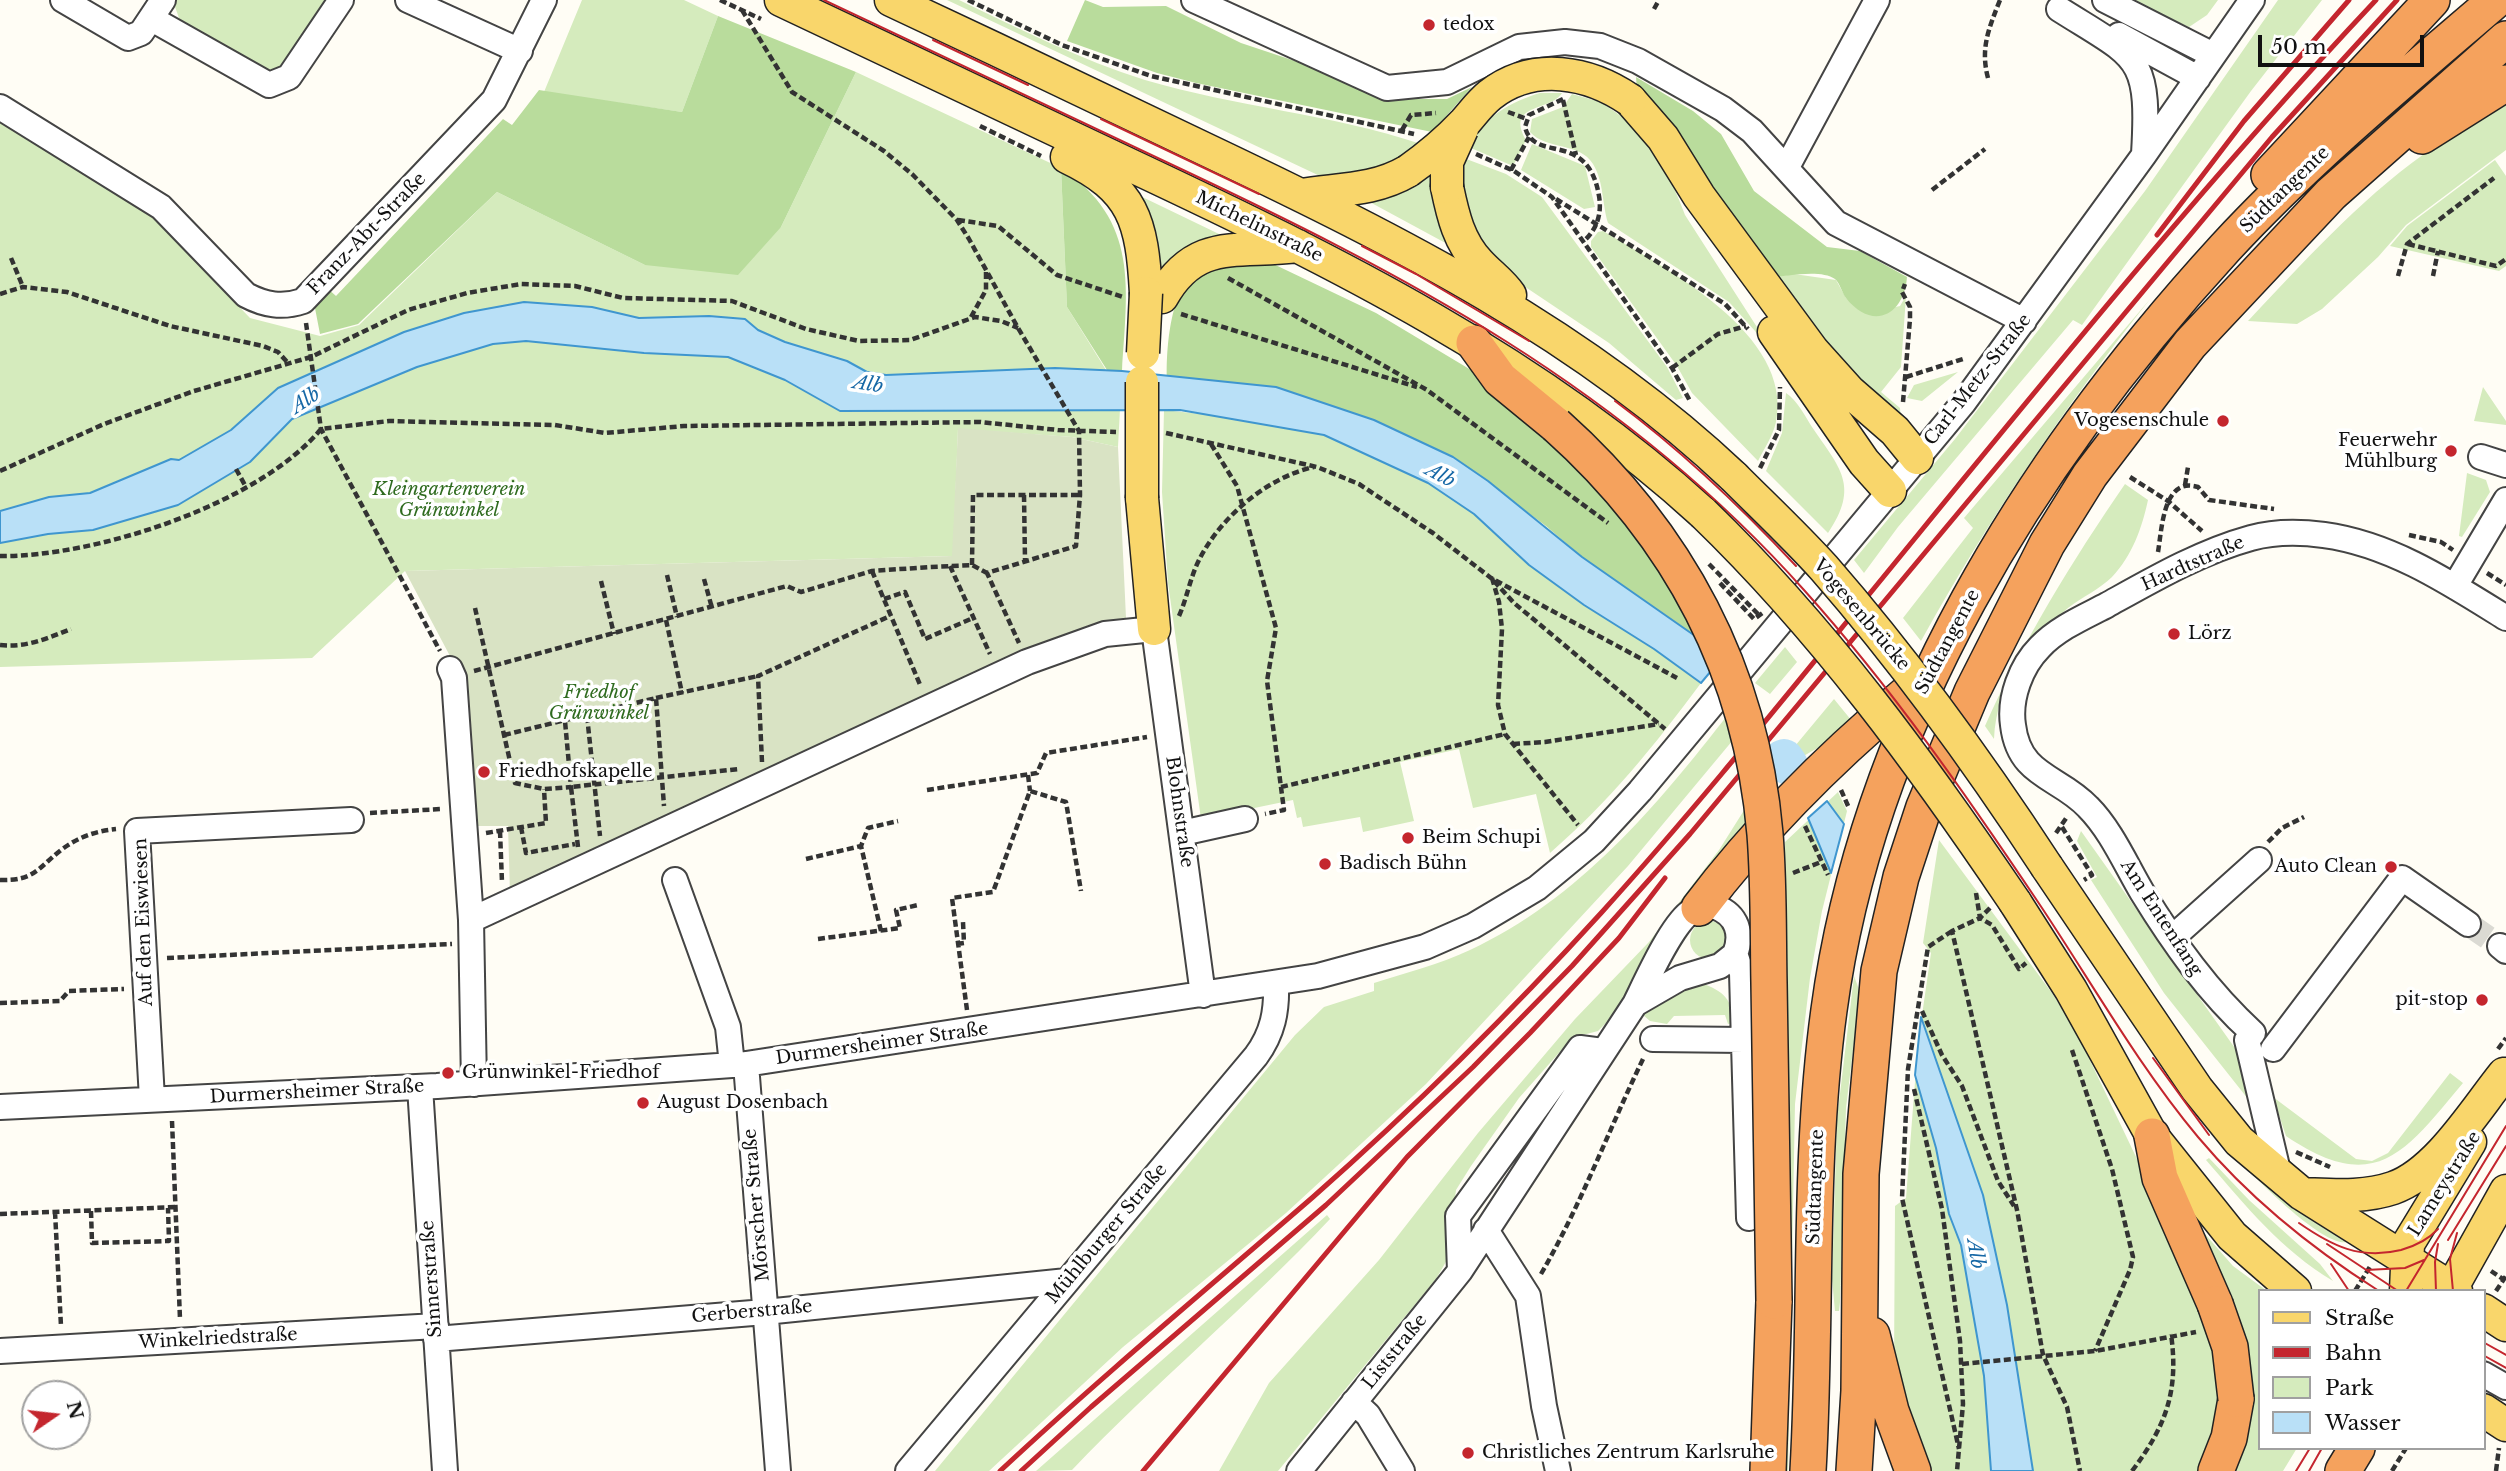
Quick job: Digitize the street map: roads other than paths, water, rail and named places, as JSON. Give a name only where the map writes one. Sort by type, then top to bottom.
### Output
[{"type":"highway","points":[[2226,247],[2252,193],[2432,0]]},
{"type":"highway","name":"Südtangente","points":[[1808,1471],[1813,1389],[1820,1092],[1829,1007],[1844,925],[1864,847],[1888,774],[1934,662],[1986,570],[2063,450],[2138,349],[2226,247],[2388,93],[2497,0]]},
{"type":"highway","name":"Südtangente","points":[[1854,1471],[1859,1391],[1859,1284],[1867,1082],[1879,971],[1901,877],[1924,807],[1972,692],[2047,544],[2090,475],[2129,421],[2199,334],[2331,194],[2506,39]]},
{"type":"highway","points":[[2358,172],[2427,133],[2506,83]]},
{"type":"highway","points":[[1474,343],[1500,379],[1556,425],[1617,483],[1654,529],[1684,576],[1718,645],[1748,731],[1765,835],[1774,1301],[1768,1471]]},
{"type":"highway","points":[[1688,918],[1741,855],[1823,771],[1913,688],[1934,662]]},
{"type":"highway","points":[[2152,1136],[2160,1178],[2215,1304],[2230,1347],[2236,1399],[2229,1438],[2216,1471]]},
{"type":"highway","points":[[1859,1284],[1891,1411],[1913,1471]]},
{"type":"highway","points":[[2343,1471],[2356,1450]]},
{"type":"main road","points":[[891,0],[1376,232],[1525,316]]},
{"type":"main road","name":"Michelinstraße","points":[[774,11],[1014,110],[1299,246],[1474,343],[1560,397],[1636,454],[1703,513],[1773,583],[1892,725],[2015,902],[2071,990],[2152,1136]]},
{"type":"main road","points":[[1300,195],[1384,184],[1408,171],[1464,123],[1493,93],[1538,75],[1581,75],[1606,83],[1630,100],[1663,138],[1699,196],[1813,351],[1849,391],[1895,431],[1917,458]]},
{"type":"main road","points":[[1014,110],[1033,134],[1055,151],[1098,172],[1119,190],[1140,236],[1154,295],[1143,353],[1142,498],[1154,629]]},
{"type":"main road","points":[[1464,123],[1447,162],[1447,187],[1453,218],[1465,246],[1481,265],[1499,279],[1525,316]]},
{"type":"main road","points":[[1699,196],[1729,262],[1773,332],[1864,462],[1890,491]]},
{"type":"main road","points":[[1154,295],[1208,254],[1229,248],[1267,250],[1299,246]]},
{"type":"main road","name":"Vogesenbrücke","points":[[1525,316],[1640,396],[1687,433],[1822,566],[1871,623],[1995,787],[2197,1089],[2239,1141],[2290,1172]]},
{"type":"main road","points":[[2290,1172],[2363,1194],[2406,1182],[2432,1163],[2501,1067]]},
{"type":"main road","name":"Lameystraße","points":[[2406,1275],[2408,1244],[2418,1223],[2492,1108],[2501,1067]]},
{"type":"main road","points":[[2152,1136],[2232,1236],[2293,1289]]},
{"type":"main road","points":[[2290,1172],[2406,1275],[2450,1289]]},
{"type":"main road","points":[[2454,1289],[2506,1191]]},
{"type":"main road","points":[[2485,1312],[2506,1325]]},
{"type":"main road","points":[[2485,1413],[2503,1436]]},
{"type":"street","points":[[63,0],[128,38],[141,33],[158,9],[264,85],[289,77],[341,0]]},
{"type":"street","points":[[408,0],[520,51]]},
{"type":"street","name":"Franz-Abt-Straße","points":[[0,107],[161,207],[246,295],[261,303],[280,306],[303,301],[494,100],[544,0]]},
{"type":"street","points":[[1194,0],[1387,88],[1447,82],[1518,47],[1565,42],[1600,46],[1638,61],[1723,109],[1752,131],[1836,223],[2024,321]]},
{"type":"street","points":[[1787,167],[1877,0]]},
{"type":"street","points":[[2105,0],[2213,55]]},
{"type":"street","name":"Carl-Metz-Straße","points":[[1681,742],[1917,458],[2024,321],[2252,0]]},
{"type":"street","points":[[2049,4],[2125,38],[2198,78]]},
{"type":"street","points":[[2049,4],[2125,51],[2135,63],[2146,93],[2144,155]]},
{"type":"street","points":[[2481,457],[2506,465]]},
{"type":"street","points":[[2455,586],[2506,500]]},
{"type":"street","name":"Hardtstraße","points":[[2020,679],[2040,646],[2057,633],[2152,580],[2220,548],[2253,537],[2289,533],[2324,535],[2358,542],[2390,553],[2455,586],[2506,618]]},
{"type":"street","points":[[471,920],[1027,662],[1105,634],[1154,629]]},
{"type":"street","name":"Blohnstraße","points":[[1154,629],[1203,995]]},
{"type":"street","points":[[452,673],[471,920],[474,1084]]},
{"type":"street","name":"Am Entenfang","points":[[2020,679],[2012,724],[2021,752],[2039,774],[2088,807],[2203,982],[2253,1033],[2248,1041],[2290,1172]]},
{"type":"street","name":"Durmersheimer Straße","points":[[0,1107],[474,1084],[739,1065],[1203,995],[1371,964],[1425,947],[1473,926],[1537,888],[1594,841],[1681,742]]},
{"type":"street","points":[[1182,833],[1245,819]]},
{"type":"street","name":"Auf den Eiswiesen","points":[[161,1099],[146,988],[137,831],[351,820]]},
{"type":"street","points":[[2172,938],[2265,850]]},
{"type":"street","points":[[2273,1049],[2402,878],[2468,924]]},
{"type":"street","name":"Mörscher Straße","points":[[675,880],[739,1065],[765,1311],[778,1471]]},
{"type":"street","points":[[1712,968],[1696,966],[1682,953],[1688,918],[1720,908],[1735,921],[1739,939],[1735,954],[1742,973],[1749,1218]]},
{"type":"street","name":"Liststraße","points":[[1299,1471],[1460,1271],[1635,1004],[1688,918]]},
{"type":"street","name":"Liststraße","points":[[1635,1004],[1680,978],[1712,968],[1728,961],[1735,954]]},
{"type":"street","name":"Mühlburger Straße","points":[[908,1471],[1267,1041],[1277,1006],[1276,983]]},
{"type":"street","points":[[1653,1039],[1744,1040]]},
{"type":"street","points":[[1460,1271],[1458,1216],[1580,1048],[1603,1051]]},
{"type":"street","name":"Sinnerstraße","points":[[420,1087],[445,1471]]},
{"type":"street","points":[[1486,1230],[1528,1296],[1544,1406],[1558,1471]]},
{"type":"street","name":"Gerberstraße","points":[[436,1333],[765,1311],[1067,1281]]},
{"type":"street","name":"Winkelriedstraße","points":[[0,1351],[181,1341],[436,1333]]},
{"type":"street","points":[[2485,1375],[2506,1387]]},
{"type":"street","points":[[1354,1402],[1368,1415],[1402,1471]]},
{"type":"water","points":[[524,302],[592,307],[639,318],[709,316],[745,319],[758,330],[785,342],[847,361],[867,372],[886,375],[1055,368],[1122,371],[1276,387],[1374,420],[1453,457],[1488,481],[1582,557],[1698,638],[1711,671],[1701,683],[1529,565],[1474,514],[1428,483],[1324,435],[1180,410],[840,411],[785,380],[728,357],[644,353],[526,341],[493,344],[417,367],[292,419],[250,462],[178,505],[93,530],[48,534],[0,543],[0,511],[49,497],[90,493],[171,459],[179,460],[231,430],[278,388],[404,332],[464,313]]},
{"type":"water","points":[[1827,801],[1844,824],[1831,873],[1808,818]]},
{"type":"water","points":[[1921,1017],[1983,1195],[2007,1305],[2033,1471],[1991,1471],[1984,1376],[1961,1245],[1949,1214],[1936,1148],[1915,1075]]},
{"type":"waterway","name":"Alb","points":[[1784,759],[1788,765]]},
{"type":"tunnel","points":[[2468,924],[2500,946]]},
{"type":"tram line","points":[[824,0],[1252,203],[1424,292],[1506,341],[1585,394],[1661,453],[1734,518],[1804,590],[1868,665],[1985,824],[2135,1053],[2198,1137],[2218,1160],[2282,1221],[2329,1258],[2376,1289]]},
{"type":"tram line","points":[[933,40],[1028,85]]},
{"type":"tram line","points":[[1101,119],[1259,194]]},
{"type":"tram line","points":[[1362,246],[1416,274],[1529,341]]},
{"type":"tram line","points":[[1615,401],[1709,479],[1796,566]]},
{"type":"tram line","points":[[2153,1058],[2209,1135]]},
{"type":"tram line","points":[[2407,1289],[2506,1126]]},
{"type":"tram line","points":[[2448,1240],[2506,1146]]},
{"type":"tram line","points":[[2299,1223],[2347,1249],[2372,1253],[2386,1253],[2411,1247],[2438,1229]]},
{"type":"tram line","points":[[2453,1289],[2450,1259],[2457,1233]]},
{"type":"tram line","points":[[2327,1244],[2395,1289]]},
{"type":"tram line","points":[[2436,1289],[2435,1262],[2438,1244]]},
{"type":"tram line","points":[[2366,1270],[2405,1268],[2424,1260]]},
{"type":"tram line","points":[[2331,1264],[2348,1289]]},
{"type":"tram line","points":[[2485,1343],[2506,1355]]},
{"type":"tram line","points":[[2485,1356],[2506,1368]]},
{"type":"tram line","points":[[2296,1471],[2309,1450]]},
{"type":"tram line","points":[[2309,1471],[2321,1450]]},
{"type":"railway","points":[[2157,235],[2244,121],[2349,0]]},
{"type":"railway","points":[[1000,1471],[1388,1129],[1461,1059],[1568,949],[1707,792],[2183,215],[2376,0]]},
{"type":"railway","points":[[1021,1471],[1091,1407],[1326,1205],[1473,1067],[1572,966],[1690,834],[2272,137],[2397,0]]},
{"type":"railway","points":[[1143,1471],[1407,1157],[1530,1033],[1619,938],[1665,878]]},
{"type":"place","name":"tedox","points":[[1429,25]]},
{"type":"place","name":"Vogesenschule","points":[[2223,421]]},
{"type":"place","name":"Feuerwehr Mühlburg","points":[[2451,451]]},
{"type":"place","name":"Lörz","points":[[2174,634]]},
{"type":"place","name":"Friedhofskapelle","points":[[484,772]]},
{"type":"place","name":"Beim Schupi","points":[[1408,838]]},
{"type":"place","name":"Badisch Bühn","points":[[1325,864]]},
{"type":"place","name":"Auto Clean","points":[[2391,867]]},
{"type":"place","name":"pit-stop","points":[[2482,1000]]},
{"type":"place","name":"Grünwinkel-Friedhof","points":[[448,1073]]},
{"type":"place","name":"August Dosenbach","points":[[643,1103]]},
{"type":"place","name":"Christliches Zentrum Karlsruhe","points":[[1468,1453]]},
{"type":"park label","name":"Kleingartenverein Grünwinkel","points":[[449,500]]},
{"type":"park label","name":"Friedhof Grünwinkel","points":[[599,703]]}]
